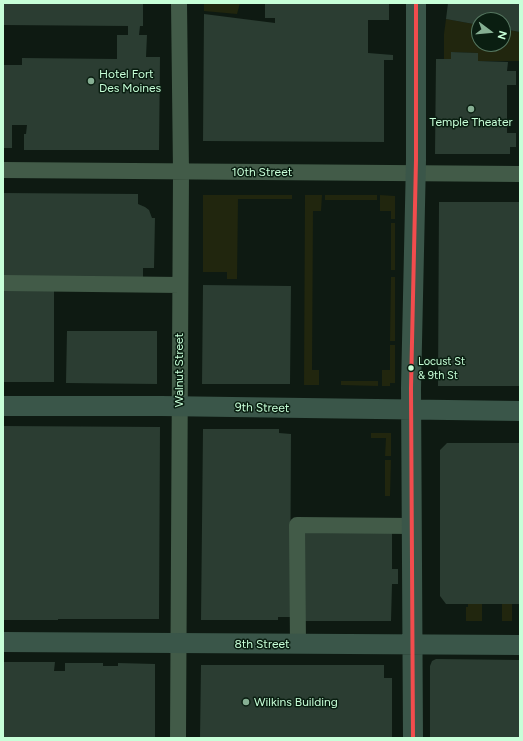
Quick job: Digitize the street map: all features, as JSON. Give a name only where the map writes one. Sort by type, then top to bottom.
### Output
[{"type":"main road","points":[[413,738],[412,410],[416,174],[416,3]]},
{"type":"main road","name":"9th Street","points":[[3,406],[520,410]]},
{"type":"main road","name":"8th Street","points":[[3,642],[520,645]]},
{"type":"street","name":"Walnut Street","points":[[178,738],[180,284],[179,3]]},
{"type":"street","name":"10th Street","points":[[3,170],[520,174]]},
{"type":"street","points":[[3,283],[180,284]]},
{"type":"street","points":[[298,644],[297,525],[412,526]]},
{"type":"green space","points":[[204,3],[240,3],[237,14],[204,11]]},
{"type":"green space","points":[[446,19],[471,24],[471,52],[511,52],[511,30],[520,32],[520,61],[478,61],[478,53],[452,52],[451,59],[444,59],[444,34]]},
{"type":"green space","points":[[203,195],[292,195],[292,199],[238,199],[237,279],[227,279],[227,272],[203,272]]},
{"type":"green space","points":[[305,195],[322,195],[321,211],[313,211],[312,370],[319,370],[319,385],[304,385]]},
{"type":"green space","points":[[325,195],[377,195],[377,200],[325,200]]},
{"type":"green space","points":[[380,195],[395,196],[395,219],[391,219],[391,211],[380,211]]},
{"type":"green space","points":[[391,223],[395,223],[395,270],[391,270]]},
{"type":"green space","points":[[391,277],[395,277],[395,341],[390,341]]},
{"type":"green space","points":[[390,345],[395,345],[395,383],[390,383],[390,386],[382,386],[382,370],[390,370]]},
{"type":"green space","points":[[341,381],[378,381],[378,386],[341,385]]},
{"type":"green space","points":[[371,433],[391,433],[391,456],[385,456],[386,438],[371,438]]},
{"type":"green space","points":[[385,460],[391,460],[390,496],[385,496]]},
{"type":"green space","points":[[468,604],[482,604],[482,621],[466,621],[466,607],[468,607]]},
{"type":"green space","points":[[502,604],[512,604],[512,621],[502,621]]},
{"type":"building","name":"Hotel Fort Des Moines","points":[[3,3],[143,3],[143,26],[140,26],[139,35],[147,35],[146,57],[160,57],[159,150],[24,150],[24,134],[26,134],[27,125],[12,125],[12,148],[3,148],[3,65],[22,65],[22,58],[117,59],[117,35],[128,35],[128,26],[3,25]]},
{"type":"building","points":[[265,3],[389,3],[389,20],[368,20],[368,53],[393,55],[393,60],[384,60],[384,142],[203,141],[204,14],[275,23],[275,18],[265,18]]},
{"type":"building","points":[[448,3],[520,3],[520,32],[511,30],[511,12],[471,12],[471,24],[446,19]]},
{"type":"building","name":"Temple Theater","points":[[451,52],[478,53],[478,61],[508,62],[507,71],[516,71],[516,85],[507,85],[507,133],[516,133],[516,147],[510,147],[510,154],[435,154],[436,59],[451,59]]},
{"type":"building","points":[[3,193],[138,194],[138,204],[149,210],[152,218],[155,218],[154,268],[143,268],[143,278],[3,276]]},
{"type":"building","points":[[439,202],[520,202],[520,386],[438,386]]},
{"type":"building","points":[[203,285],[291,286],[290,384],[202,384]]},
{"type":"building","points":[[3,288],[54,288],[54,382],[3,382]]},
{"type":"building","points":[[67,331],[157,331],[157,384],[66,383]]},
{"type":"building","points":[[3,426],[160,427],[159,619],[3,620]]},
{"type":"building","points":[[203,429],[279,429],[279,433],[291,434],[290,617],[278,617],[278,620],[201,620]]},
{"type":"building","points":[[447,443],[520,443],[520,604],[446,604],[440,596],[440,450]]},
{"type":"building","points":[[303,531],[392,531],[392,569],[398,569],[398,584],[392,584],[391,621],[302,621]]},
{"type":"building","points":[[436,659],[520,660],[520,738],[430,738],[430,666],[432,661]]},
{"type":"building","points":[[3,662],[55,662],[54,671],[65,671],[65,663],[103,663],[103,666],[118,666],[118,663],[155,664],[155,738],[3,738]]},
{"type":"building","points":[[201,665],[384,665],[384,678],[392,678],[392,738],[200,738]]},
{"type":"transit line","points":[[413,738],[411,388],[416,160],[416,3]]},
{"type":"place","name":"Hotel Fort Des Moines","points":[[91,81]]},
{"type":"place","name":"Temple Theater","points":[[471,109]]},
{"type":"place","name":"Locust St & 9th St","points":[[411,368]]},
{"type":"place","name":"Wilkins Building","points":[[246,702]]}]
